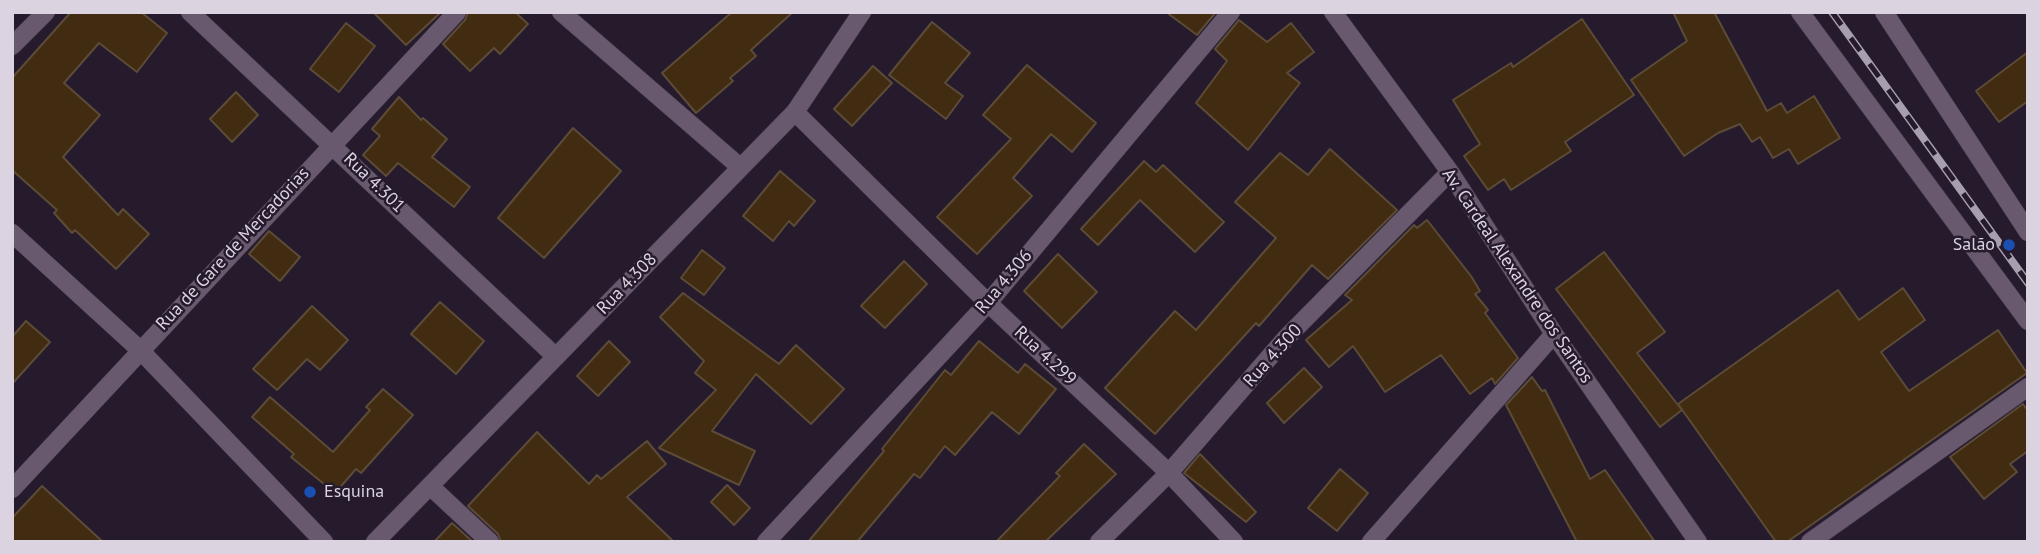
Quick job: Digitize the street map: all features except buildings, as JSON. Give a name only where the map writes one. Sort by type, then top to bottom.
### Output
[{"type":"street","points":[[12,46],[46,12]]},
{"type":"street","name":"Rua 4.301","points":[[190,12],[556,357]]},
{"type":"street","name":"Rua de Gare de Mercadorias","points":[[12,489],[139,349],[457,12]]},
{"type":"street","points":[[561,12],[740,167]]},
{"type":"street","name":"Rua 4.308","points":[[375,542],[795,112],[862,12]]},
{"type":"street","name":"Rua 4.306","points":[[766,542],[988,303],[1231,12]]},
{"type":"street","name":"Av. Cardeal Alexandre dos Santos","points":[[1333,12],[1450,172],[1554,334],[1698,542]]},
{"type":"street","points":[[1800,12],[2028,321]]},
{"type":"street","points":[[1884,12],[2025,221]]},
{"type":"street","name":"Rua 4.299","points":[[795,112],[988,303],[1170,473],[1234,542]]},
{"type":"street","name":"Rua 4.300","points":[[1099,542],[1170,473],[1286,338],[1450,172]]},
{"type":"street","points":[[12,233],[139,349],[324,542]]},
{"type":"street","points":[[1371,542],[1554,334]]},
{"type":"street","points":[[1810,542],[2028,387]]},
{"type":"street","points":[[430,486],[490,542]]},
{"type":"railway","points":[[1832,12],[2028,283]]},
{"type":"place","name":"Salão","points":[[2009,245]]},
{"type":"place","name":"Esquina","points":[[310,492]]}]
